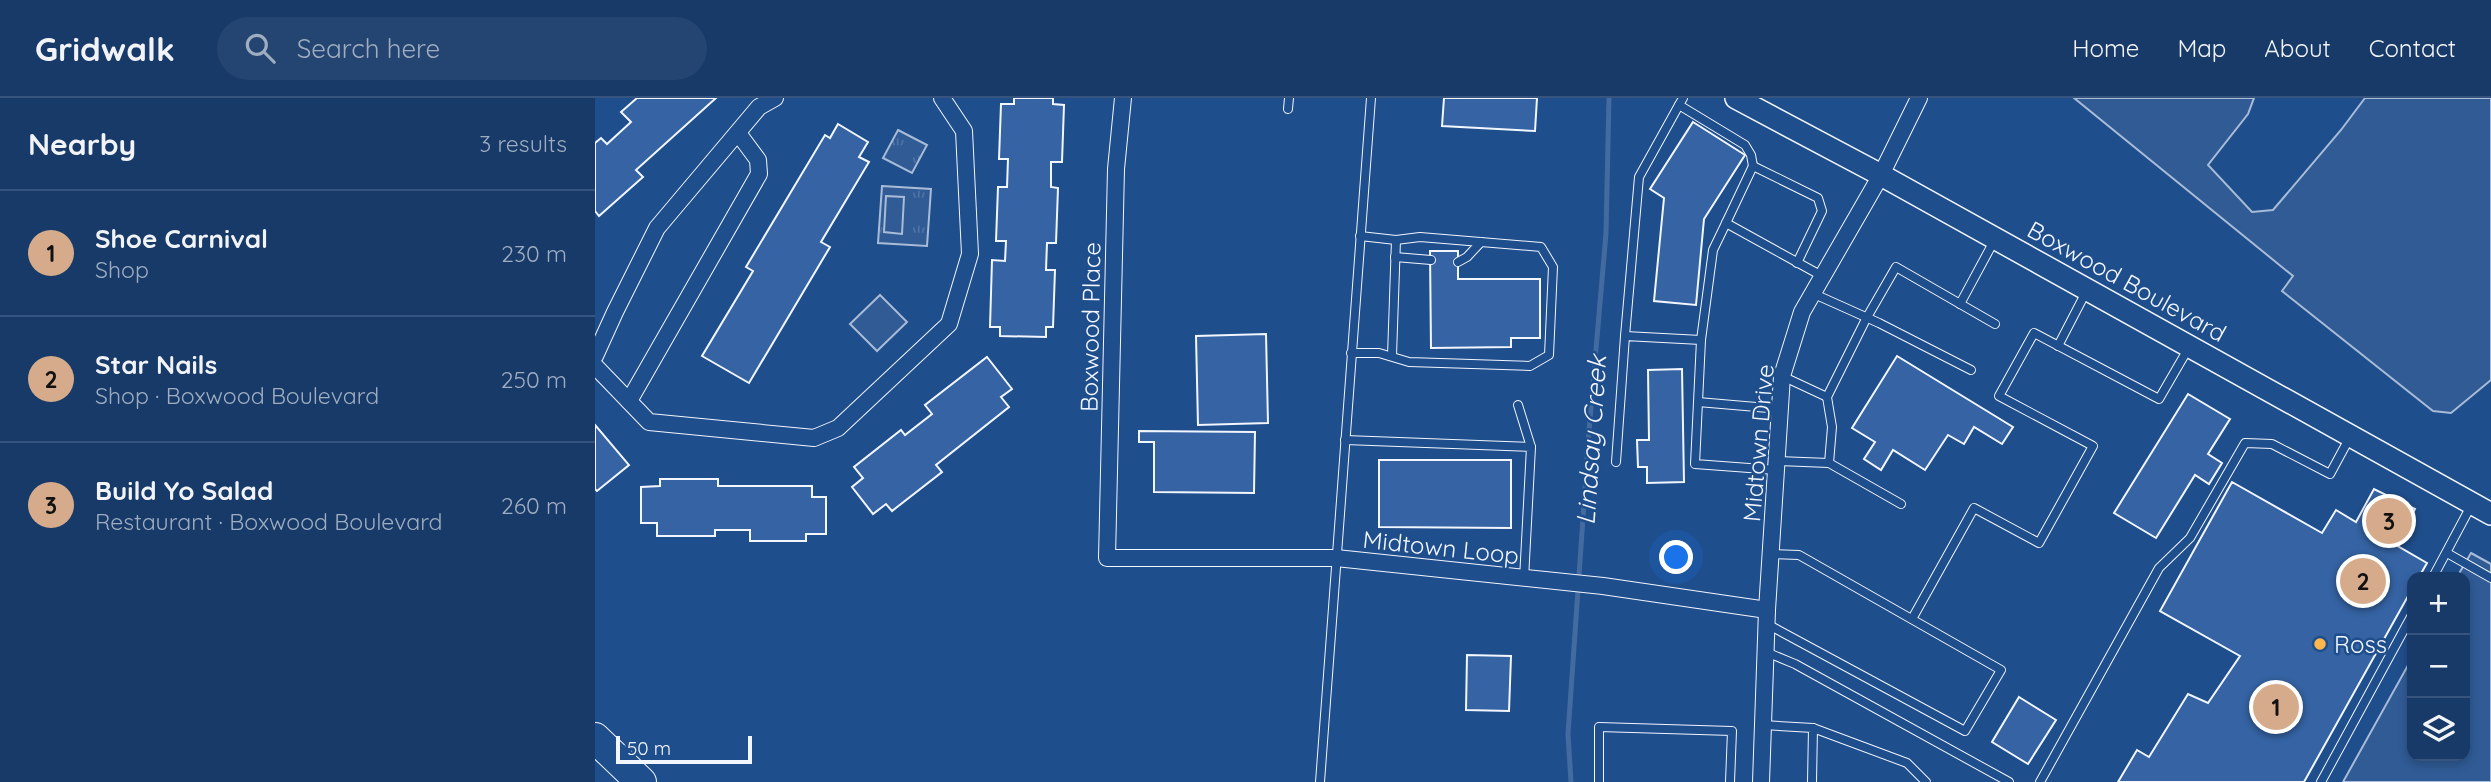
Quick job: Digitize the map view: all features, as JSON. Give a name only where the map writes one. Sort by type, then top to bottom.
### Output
[{"type":"highway","points":[[595,738],[641,782]]},
{"type":"street","points":[[595,356],[657,228],[759,107],[775,98]]},
{"type":"street","points":[[595,366],[649,422],[814,438],[838,428],[949,324],[970,254],[964,131],[942,98]]},
{"type":"street","name":"Boxwood Place","points":[[1107,558],[1116,169],[1123,98]]},
{"type":"street","name":"Boxwood Boulevard","points":[[1736,98],[1881,174],[2482,509]]},
{"type":"street","name":"Midtown Drive","points":[[1761,782],[1767,617],[1782,376],[1802,312],[1881,174],[1919,98]]},
{"type":"street","points":[[629,401],[759,174],[758,160],[737,133]]},
{"type":"street","name":"Midtown Loop","points":[[1107,558],[1336,558],[1603,586],[1767,617]]},
{"type":"lane","points":[[1289,98],[1289,109]]},
{"type":"lane","points":[[1320,782],[1371,98]]},
{"type":"lane","points":[[1616,462],[1639,177],[1681,101],[1745,145],[1753,166],[1713,250],[1701,340],[1696,464],[1776,466],[1829,463],[1901,505]]},
{"type":"lane","points":[[1753,166],[1818,198],[1821,204],[1822,211],[1797,262]]},
{"type":"lane","points":[[1726,223],[1822,276]]},
{"type":"lane","points":[[1351,353],[1379,353],[1409,362],[1530,366],[1549,355],[1553,267],[1541,247],[1420,237],[1396,240],[1360,236]]},
{"type":"lane","points":[[1960,304],[1996,239]]},
{"type":"lane","points":[[1392,356],[1396,240]]},
{"type":"lane","points":[[1458,262],[1467,257],[1481,242]]},
{"type":"lane","points":[[1395,257],[1431,261]]},
{"type":"lane","points":[[1829,463],[1832,427],[1827,397],[1866,319],[1896,267],[1995,324]]},
{"type":"lane","points":[[2058,346],[2088,290]]},
{"type":"lane","points":[[1812,293],[1879,323],[1971,370]]},
{"type":"lane","points":[[1912,620],[1974,508],[2039,543],[2093,446],[1999,396],[2034,333],[2159,399],[2190,346]]},
{"type":"lane","points":[[1625,336],[1701,340]]},
{"type":"lane","points":[[1782,376],[1827,397]]},
{"type":"lane","points":[[1698,402],[1780,410]]},
{"type":"lane","points":[[1518,405],[1531,447],[1524,579]]},
{"type":"lane","points":[[2040,782],[2159,568],[2190,538],[2245,443],[2272,444],[2330,474],[2350,436]]},
{"type":"lane","points":[[1345,440],[1531,447]]},
{"type":"lane","points":[[2436,572],[2447,552],[2482,509]]},
{"type":"lane","points":[[2447,552],[2491,578]]},
{"type":"lane","points":[[1767,617],[1965,731],[2001,670],[1798,555],[1771,554]]},
{"type":"lane","points":[[2321,782],[2407,624]]},
{"type":"lane","points":[[1766,652],[1795,664],[2009,782]]},
{"type":"lane","points":[[1763,725],[1813,728],[1907,763],[1926,782]]},
{"type":"lane","points":[[1599,782],[1599,727],[1732,731],[1730,782]]},
{"type":"lane","points":[[1812,782],[1813,728]]},
{"type":"green space","points":[[898,130],[927,145],[912,173],[883,158]]},
{"type":"green space","points":[[882,186],[931,189],[927,246],[878,243]]},
{"type":"shaded area","points":[[2074,98],[2254,98],[2248,114],[2208,165],[2252,212],[2273,210],[2365,98],[2491,98],[2491,380],[2451,413],[2433,411],[2282,291],[2293,276]]},
{"type":"shaded area","points":[[886,196],[904,197],[902,234],[884,232]]},
{"type":"shaded area","points":[[880,295],[907,322],[877,351],[850,324]]},
{"type":"shaded area","points":[[2471,553],[2491,564],[2491,782],[2343,782],[2407,667],[2407,761],[2470,761],[2470,572],[2460,572]]},
{"type":"building","points":[[637,98],[716,98],[636,170],[643,177],[599,216],[595,211],[595,143],[601,138],[607,144],[631,122],[621,112]]},
{"type":"building","points":[[1014,98],[1053,98],[1053,104],[1064,105],[1062,162],[1051,162],[1051,187],[1058,188],[1056,243],[1047,243],[1046,270],[1055,270],[1053,327],[1046,327],[1046,337],[1000,336],[1000,327],[990,327],[992,260],[1005,261],[1006,241],[996,241],[998,187],[1007,187],[1008,159],[999,159],[1001,104],[1014,104]]},
{"type":"building","points":[[1444,98],[1537,98],[1535,131],[1442,126]]},
{"type":"building","points":[[1693,122],[1745,155],[1704,219],[1696,305],[1654,301],[1664,198],[1650,189]]},
{"type":"building","points":[[838,124],[868,142],[859,157],[869,162],[821,242],[830,247],[749,383],[702,356],[753,271],[746,267],[825,135],[830,138]]},
{"type":"building","points":[[1430,251],[1458,251],[1458,279],[1540,279],[1540,338],[1511,338],[1511,347],[1431,348]]},
{"type":"building","points":[[1266,334],[1268,423],[1198,425],[1196,336]]},
{"type":"building","points":[[1897,356],[2013,427],[2002,444],[1974,427],[1964,444],[1948,435],[1925,470],[1893,450],[1881,470],[1864,459],[1875,442],[1852,428]]},
{"type":"building","points":[[987,357],[1012,389],[1001,397],[1009,407],[936,465],[942,472],[892,511],[886,504],[873,514],[852,487],[863,478],[854,467],[901,430],[905,435],[932,414],[925,405]]},
{"type":"building","points":[[1682,369],[1684,482],[1647,483],[1647,467],[1638,467],[1637,440],[1649,440],[1648,370]]},
{"type":"building","points":[[2188,394],[2230,419],[2208,454],[2222,463],[2209,484],[2195,475],[2156,538],[2114,513]]},
{"type":"building","points":[[595,425],[629,465],[597,491],[595,489]]},
{"type":"building","points":[[1139,431],[1255,432],[1254,493],[1154,492],[1154,442],[1139,442]]},
{"type":"building","points":[[1379,460],[1511,460],[1511,528],[1379,527]]},
{"type":"building","points":[[660,479],[718,479],[718,486],[812,486],[812,497],[826,497],[826,534],[806,534],[806,541],[750,541],[750,530],[715,530],[715,536],[657,536],[657,523],[641,523],[641,487],[660,486]]},
{"type":"building","points":[[2232,482],[2322,533],[2336,510],[2356,522],[2374,489],[2415,509],[2396,545],[2427,563],[2422,572],[2407,572],[2407,598],[2304,782],[2118,782],[2137,750],[2149,757],[2188,694],[2208,703],[2240,656],[2160,611]]},
{"type":"building","points":[[1467,655],[1511,656],[1509,711],[1466,710]]},
{"type":"building","points":[[2019,697],[2056,720],[2028,764],[1992,742]]},
{"type":"waterway","name":"Lindsay Creek","points":[[1571,782],[1568,734],[1606,233],[1609,98]]},
{"type":"place","name":"Build Yo Salad","points":[[2389,521]]},
{"type":"place","name":"Star Nails","points":[[2363,581]]},
{"type":"place","name":"Ross","points":[[2320,644]]},
{"type":"place","name":"Shoe Carnival","points":[[2276,707]]}]
